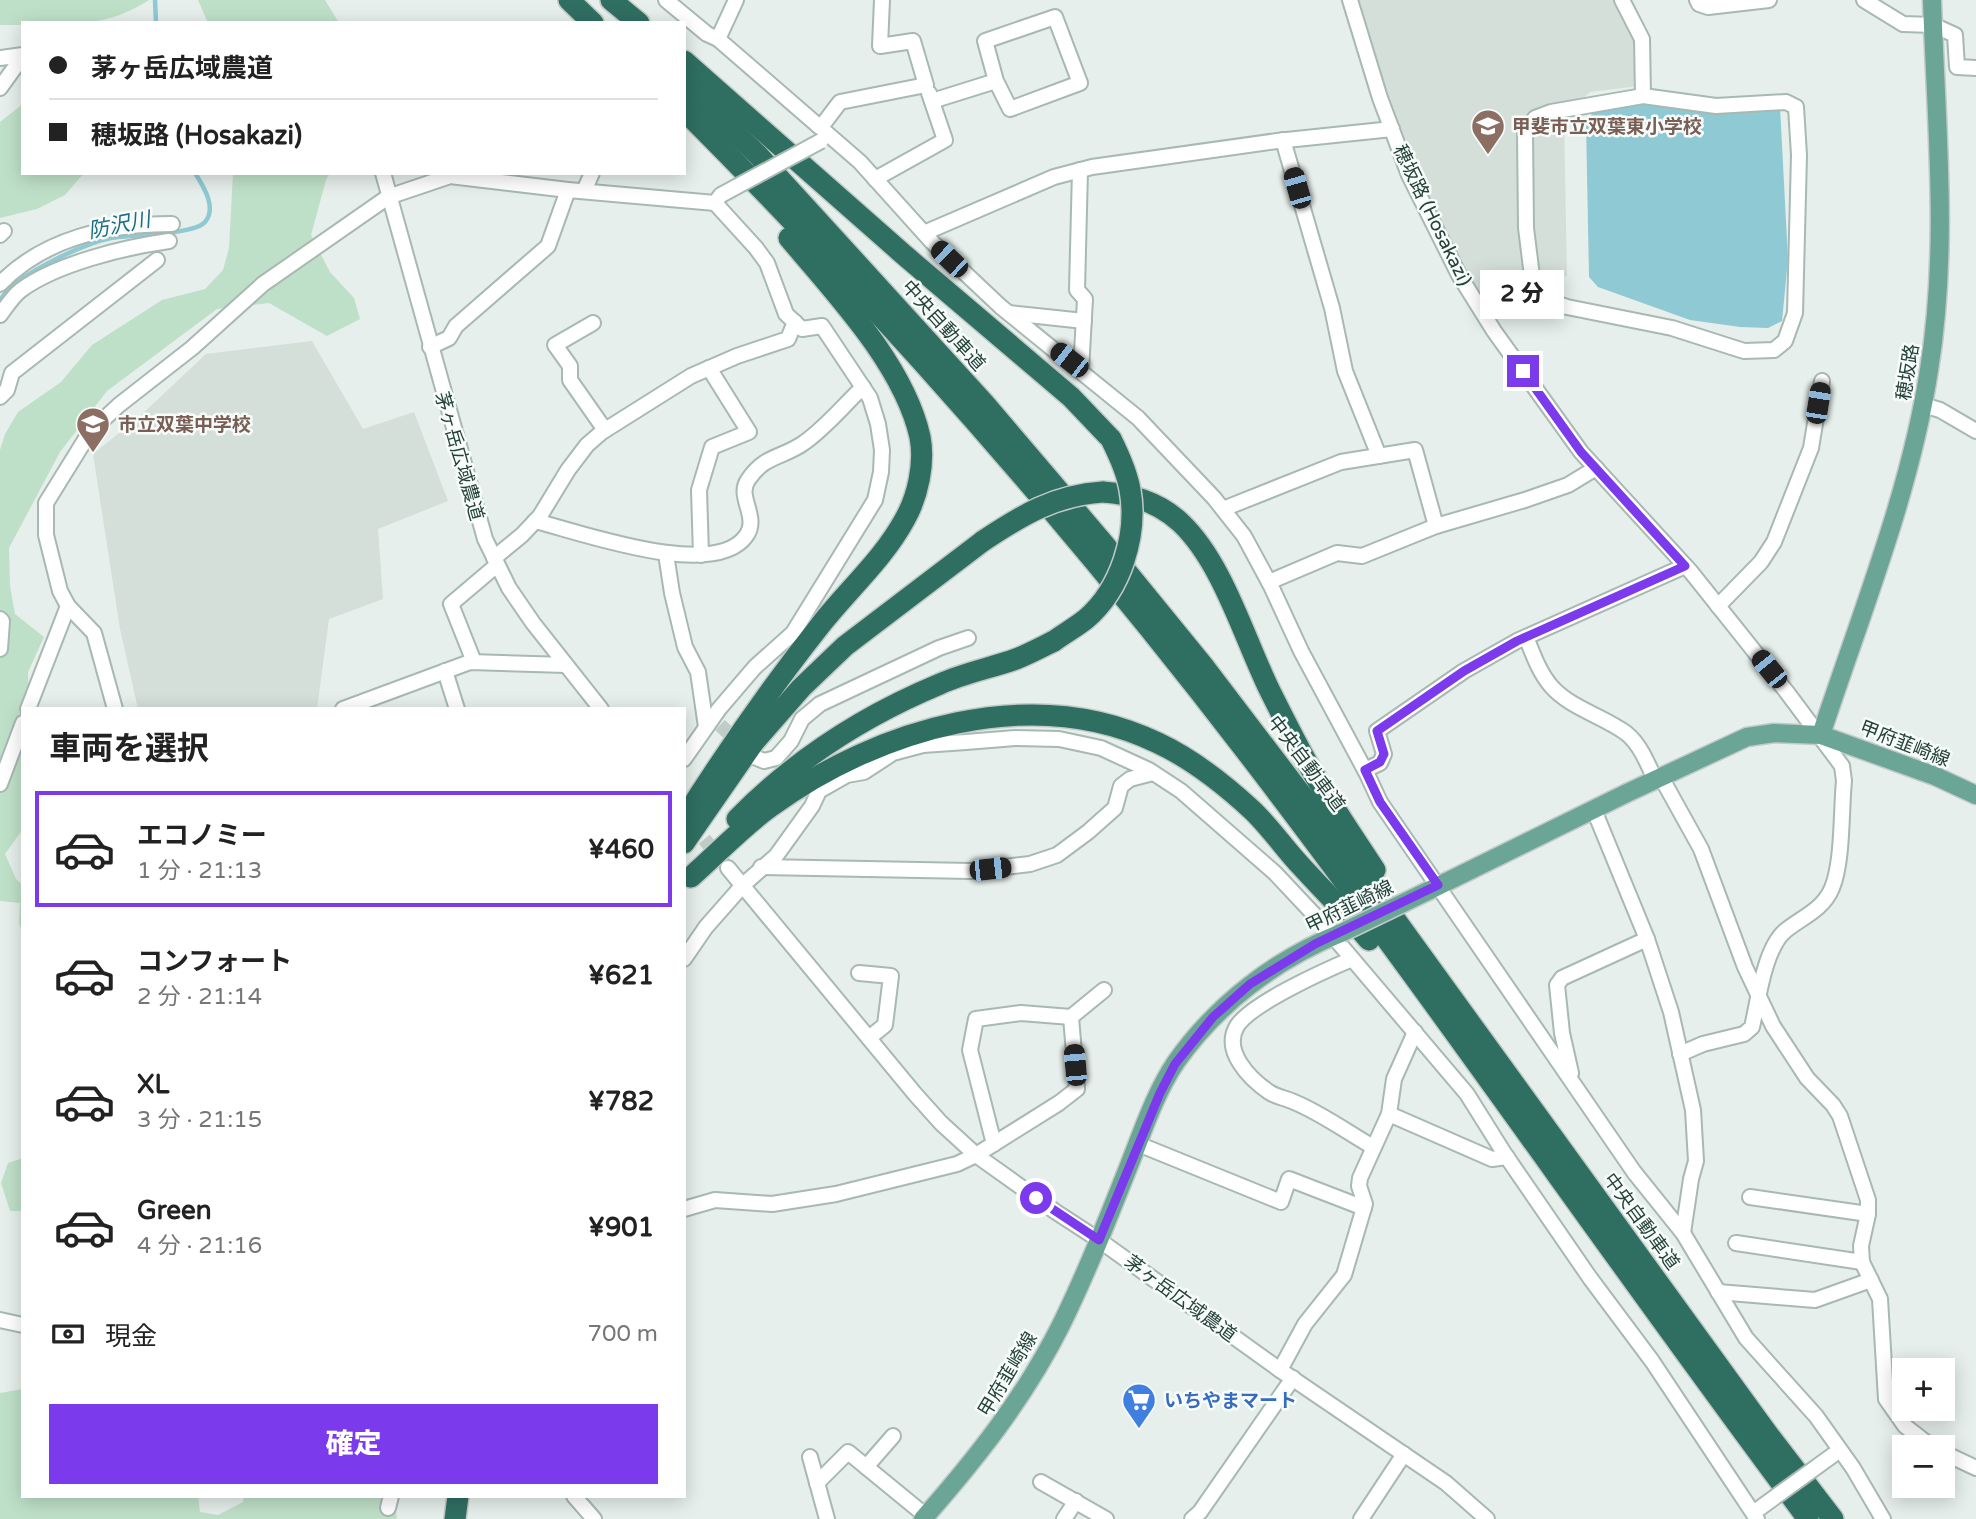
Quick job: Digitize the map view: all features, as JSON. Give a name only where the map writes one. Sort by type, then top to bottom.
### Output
[{"type":"highway","points":[[569,0],[591,21]]},
{"type":"highway","points":[[596,0],[618,21]]},
{"type":"highway","points":[[611,0],[637,21]]},
{"type":"highway","points":[[686,63],[903,254],[1071,397],[1111,439],[1124,467],[1130,491],[1129,546],[1119,575],[1087,618],[1054,640],[1018,658],[940,683],[818,748],[762,793],[729,827],[688,882]]},
{"type":"highway","name":"中央自動車道","points":[[686,86],[758,155],[879,286],[984,402],[1104,544],[1283,768],[1474,1027],[1734,1388],[1833,1519]]},
{"type":"highway","points":[[686,114],[829,285],[895,374],[911,405],[920,440],[921,470],[917,490],[906,518],[891,541],[783,673],[686,816]]},
{"type":"highway","points":[[686,114],[743,169],[971,416],[1192,681],[1268,779],[1808,1519]]},
{"type":"highway","points":[[686,840],[754,741],[845,646],[1012,522],[1058,499],[1080,493],[1120,493],[1166,511],[1194,537],[1211,560],[1305,759],[1474,1027]]},
{"type":"highway","points":[[688,882],[769,808],[823,774],[880,747],[941,726],[1008,714],[1068,716],[1113,725],[1159,743],[1213,778],[1253,811],[1300,866],[1337,902],[1501,1097]]},
{"type":"highway","points":[[454,1519],[456,1498]]},
{"type":"main road","name":"穂坂路","points":[[1821,735],[1904,484],[1923,405],[1937,313],[1940,254],[1932,0]]},
{"type":"main road","name":"甲府韮崎線","points":[[925,1517],[994,1435],[1059,1328],[1175,1064],[1213,1017],[1250,984],[1337,934],[1747,737],[1774,733],[1821,735],[1924,772],[1976,795]]},
{"type":"street","points":[[666,0],[707,34],[718,38],[875,179],[924,233],[1008,313],[1139,418],[1223,509],[1244,536],[1380,802],[1433,888],[1634,1172],[1683,1233],[1746,1338],[1816,1416],[1883,1519]]},
{"type":"street","points":[[718,38],[736,0]]},
{"type":"street","points":[[875,179],[945,140],[913,41],[880,46],[882,0]]},
{"type":"street","name":"穂坂路 (Hosakazi)","points":[[1350,0],[1409,175],[1459,275],[1494,331],[1581,452],[1685,566],[1821,735],[1842,766],[1837,873],[1825,900],[1813,913],[1784,932],[1776,943],[1768,961],[1752,1027],[1744,1034],[1703,1044],[1680,1054]]},
{"type":"street","points":[[1622,0],[1642,39],[1643,96]]},
{"type":"street","points":[[1697,0],[1699,4],[1708,7],[1769,0]]},
{"type":"street","points":[[1864,0],[1903,24],[1933,24],[1955,35],[1957,67],[1976,68]]},
{"type":"street","points":[[1055,17],[1080,83],[1010,109],[996,81],[985,41],[1055,17]]},
{"type":"street","points":[[0,58],[21,56]]},
{"type":"street","points":[[0,88],[21,59]]},
{"type":"street","points":[[932,101],[996,81]]},
{"type":"street","points":[[114,707],[94,633],[68,606],[60,591],[46,535],[46,503],[90,432],[119,405],[192,348],[263,284],[388,197],[450,176],[513,178],[568,190],[718,199],[824,135],[840,102],[926,85]]},
{"type":"street","points":[[1643,96],[1716,106],[1786,102],[1796,107],[1798,155],[1795,313],[1785,341],[1774,350],[1744,351],[1672,328],[1567,307],[1534,292],[1526,228],[1525,134],[1535,118],[1551,112],[1643,96]]},
{"type":"street","points":[[924,233],[1054,177],[1080,170],[1174,155],[1392,129]]},
{"type":"street","points":[[1283,141],[1332,308],[1345,371],[1379,456]]},
{"type":"street","points":[[1080,170],[1077,290],[1086,299],[1081,370]]},
{"type":"street","name":"茅ヶ岳広域農道","points":[[383,175],[477,519],[509,588],[533,624],[599,707]]},
{"type":"street","points":[[584,191],[591,175]]},
{"type":"street","points":[[430,347],[449,338],[456,326],[548,246],[568,190]]},
{"type":"street","points":[[686,757],[755,667],[793,633],[875,500],[881,472],[882,450],[870,398],[822,326],[802,329],[786,314],[767,263],[718,199]]},
{"type":"street","points":[[0,284],[36,255],[66,242],[102,230],[137,224],[172,224]]},
{"type":"street","points":[[0,315],[20,291],[71,265],[145,244],[169,241]]},
{"type":"street","points":[[0,397],[7,390],[12,373],[157,260]]},
{"type":"street","points":[[1008,313],[1084,321]]},
{"type":"street","points":[[593,323],[555,345],[570,366],[570,380],[605,430]]},
{"type":"street","points":[[474,662],[452,604],[535,521],[587,445],[605,430],[691,376],[737,356],[788,339],[795,323]]},
{"type":"street","points":[[701,555],[699,490],[712,447],[749,432],[709,368]]},
{"type":"street","points":[[1718,606],[1760,562],[1774,542],[1811,448],[1822,381]]},
{"type":"street","points":[[535,521],[666,554],[701,555],[732,547],[744,540],[752,521],[744,494],[746,481],[768,458],[795,450],[807,441],[863,387]]},
{"type":"street","points":[[1923,405],[1940,410],[1976,431]]},
{"type":"street","points":[[1223,509],[1341,463],[1415,450],[1436,526]]},
{"type":"street","points":[[1269,582],[1337,553],[1362,556],[1436,526],[1568,485],[1596,468]]},
{"type":"street","points":[[666,554],[685,647],[698,672],[713,724]]},
{"type":"street","points":[[1365,770],[1380,762],[1384,754],[1377,731],[1464,671],[1526,637],[1685,566]]},
{"type":"street","points":[[29,707],[68,606]]},
{"type":"street","points":[[0,619],[3,631],[0,649]]},
{"type":"street","points":[[1526,637],[1539,669],[1552,688],[1572,703],[1628,734],[1636,744],[1701,849],[1745,967],[1773,1026],[1807,1078],[1840,1116],[1868,1200],[1868,1214],[1861,1245],[1862,1262],[1880,1299],[1886,1399],[1905,1426],[1917,1435]]},
{"type":"street","points":[[752,756],[764,761],[776,758],[791,741],[802,719],[820,704],[939,648],[968,638]]},
{"type":"street","points":[[348,707],[474,662],[566,665]]},
{"type":"street","points":[[445,671],[456,707]]},
{"type":"street","points":[[0,784],[21,728]]},
{"type":"street","points":[[686,956],[706,927],[743,885],[776,856],[812,806],[819,790],[846,775],[863,772],[894,753],[923,746],[1015,738],[1059,739],[1101,748],[1181,790],[1275,873],[1337,934],[1352,958],[1467,1094],[1590,1278],[1756,1513],[1837,1452]]},
{"type":"street","points":[[8,762],[21,752]]},
{"type":"street","points":[[761,867],[971,871],[1030,864],[1057,855],[1088,832],[1115,808],[1121,786],[1130,779],[1153,773]]},
{"type":"street","points":[[1594,810],[1647,939],[1671,1012],[1693,1110],[1696,1161],[1683,1233]]},
{"type":"street","name":"茅ヶ岳広域農道","points":[[728,867],[941,1123],[976,1155],[1280,1370],[1446,1483],[1487,1519]]},
{"type":"street","points":[[1567,1075],[1571,1073],[1562,1033],[1558,985],[1562,978],[1647,939]]},
{"type":"street","points":[[1352,958],[1315,974],[1260,1006],[1238,1025],[1233,1037],[1234,1051],[1240,1063],[1271,1094],[1295,1102],[1373,1147]]},
{"type":"street","points":[[859,973],[891,976],[886,1025],[869,1038]]},
{"type":"street","points":[[994,1144],[970,1049],[976,1019],[1021,1013],[1071,1017],[1104,990]]},
{"type":"street","points":[[1231,1001],[1243,1020]]},
{"type":"street","points":[[686,1208],[715,1200],[772,1204],[836,1194],[957,1164],[976,1155],[1077,1089],[1071,1017]]},
{"type":"street","points":[[1280,1370],[1305,1324],[1343,1275],[1365,1204],[1359,1186],[1360,1178],[1389,1114],[1394,1079],[1415,1032]]},
{"type":"street","points":[[1389,1114],[1492,1159],[1507,1157]]},
{"type":"street","points":[[1138,1144],[1280,1202],[1289,1179],[1364,1208]]},
{"type":"street","points":[[1750,1197],[1868,1214]]},
{"type":"street","points":[[1735,1243],[1862,1262]]},
{"type":"street","points":[[1718,1292],[1815,1300],[1871,1280]]},
{"type":"street","points":[[0,1320],[21,1325]]},
{"type":"street","points":[[1192,1519],[1293,1378]]},
{"type":"street","points":[[866,1467],[893,1436]]},
{"type":"street","points":[[817,1483],[848,1452],[925,1517]]},
{"type":"street","points":[[1361,1519],[1404,1454]]},
{"type":"street","points":[[810,1457],[827,1519]]},
{"type":"street","points":[[1955,1458],[1976,1468]]},
{"type":"street","points":[[1041,1482],[1106,1519]]},
{"type":"street","points":[[576,1498],[594,1519]]},
{"type":"street","points":[[1064,1519],[1076,1501]]},
{"type":"shaded area","name":"甲斐市立双葉東小学校","points":[[1356,0],[1616,0],[1637,36],[1639,86],[1590,92],[1564,116],[1567,276],[1528,285],[1486,306],[1427,196],[1386,89]]},
{"type":"shaded area","points":[[312,341],[363,429],[414,412],[448,501],[378,529],[383,599],[329,619],[317,707],[138,707],[120,629],[93,454],[139,417],[206,354]]},
{"type":"green space","points":[[0,0],[149,0],[117,16],[102,20],[21,21],[21,25],[0,25]]},
{"type":"green space","points":[[198,0],[325,0],[338,21],[207,21]]},
{"type":"green space","points":[[21,106],[21,175],[82,175],[65,195],[37,209],[0,218],[0,122]]},
{"type":"green space","points":[[233,175],[329,175],[311,235],[330,272],[354,298],[360,319],[327,336],[269,303],[217,309],[107,391],[60,452],[9,548],[10,586],[15,614],[44,637],[28,672],[29,707],[21,707],[21,832],[5,854],[16,879],[21,883],[21,929],[20,903],[0,901],[0,450],[5,434],[18,412],[61,382],[92,345],[162,300],[205,289],[223,270],[229,248]]},
{"type":"green space","points":[[21,1159],[21,1211],[10,1211],[1,1183],[8,1163]]},
{"type":"green space","points":[[21,1389],[21,1498],[198,1498],[200,1512],[218,1515],[243,1502],[244,1498],[394,1498],[397,1519],[0,1519],[0,1393]]},
{"type":"water","points":[[1644,103],[1780,107],[1788,259],[1782,321],[1768,328],[1690,320],[1598,287],[1589,277],[1586,121],[1597,108]]},
{"type":"waterway","name":"防沢川","points":[[155,0],[156,21]]},
{"type":"waterway","name":"防沢川","points":[[0,300],[10,287],[24,277],[87,245],[111,238],[176,232],[199,226],[205,222],[210,210],[205,191],[196,175]]},
{"type":"tunnel","points":[[720,725],[742,746]]},
{"type":"tunnel","points":[[691,823],[728,868]]},
{"type":"place","name":"甲斐市立双葉東小学校","points":[[1488,156]]},
{"type":"place","name":"市立双葉中学校","points":[[93,454]]},
{"type":"place","name":"いちやまマート","points":[[1139,1430]]},
{"type":"route","points":[[1036,1198],[1099,1240],[1160,1093],[1175,1064],[1213,1017],[1250,984],[1315,944],[1438,885],[1380,802],[1365,770],[1380,762],[1384,754],[1377,731],[1464,671],[1517,641],[1685,566],[1652,533],[1581,452],[1523,371]]}]
